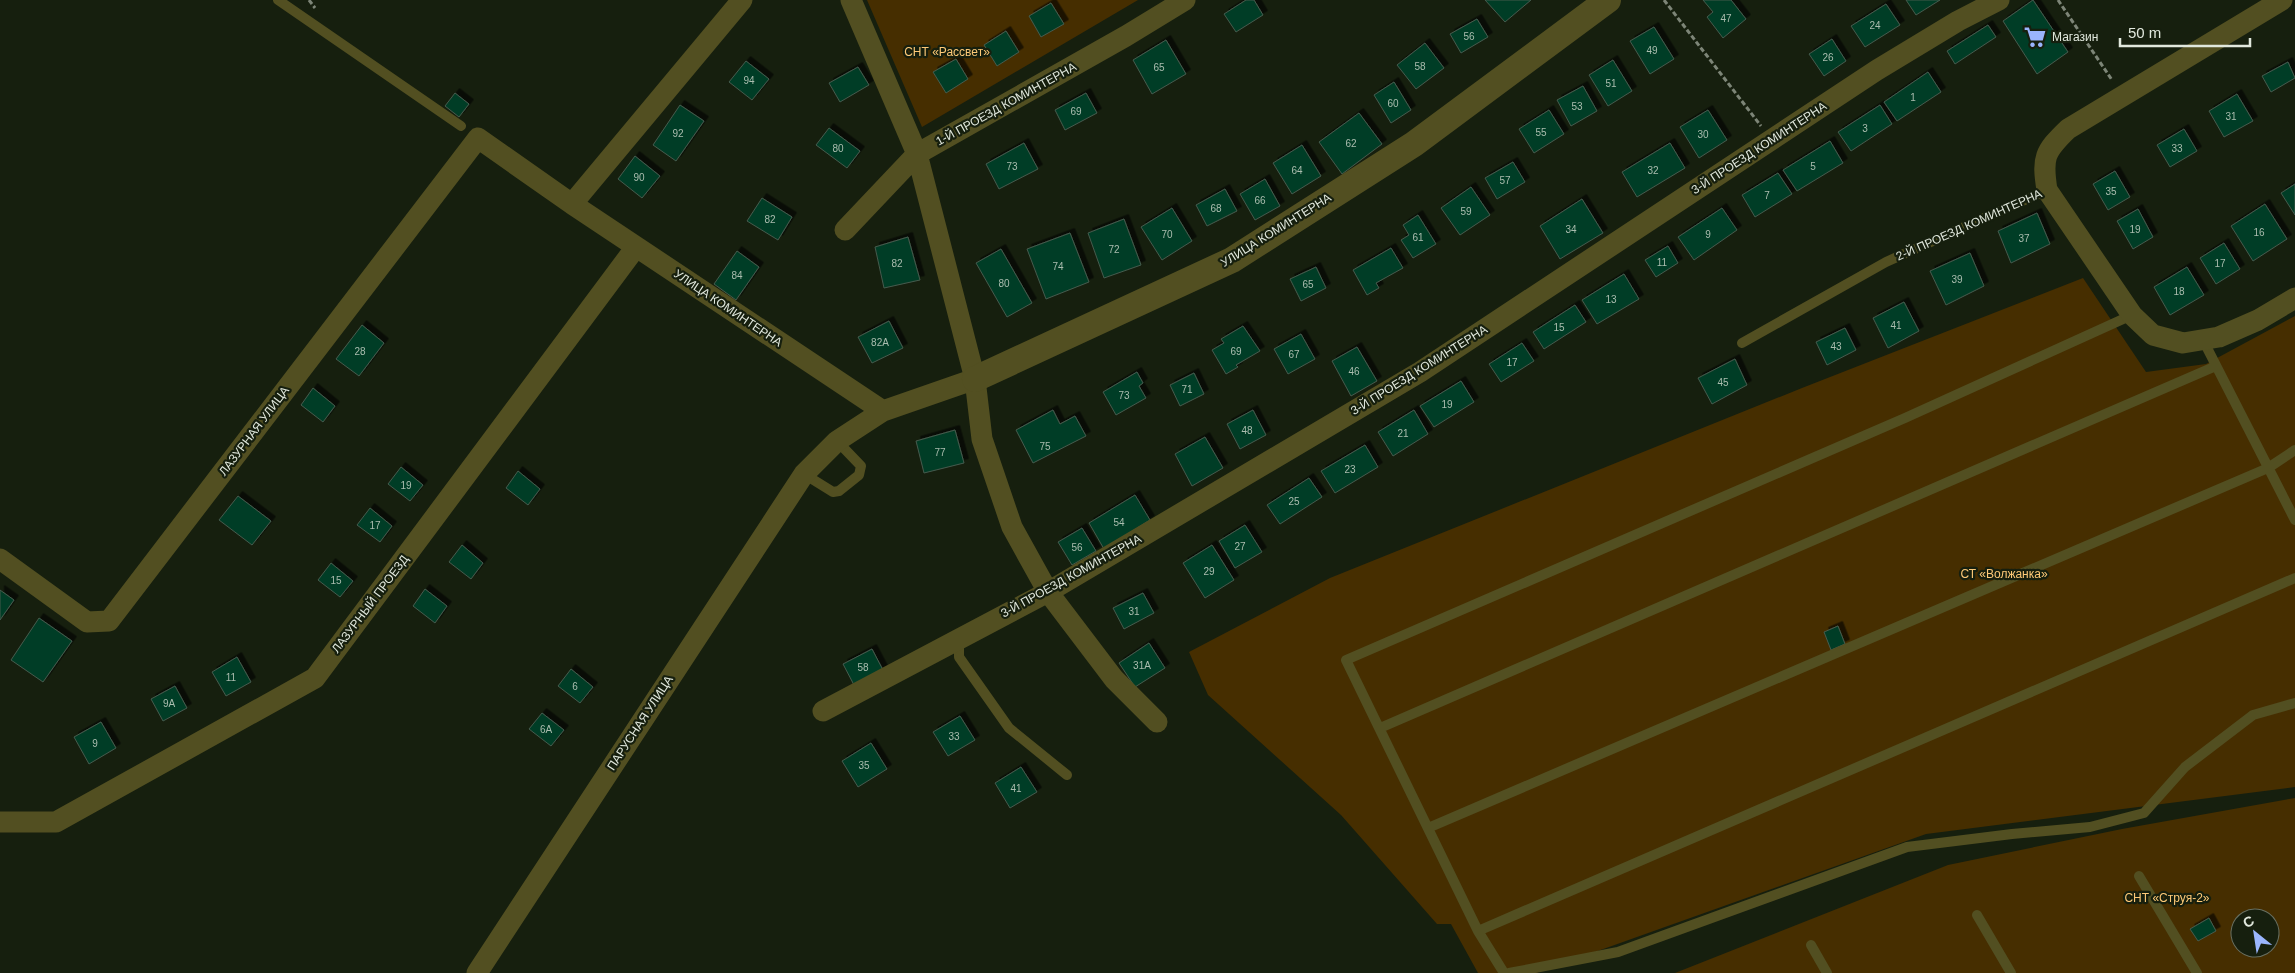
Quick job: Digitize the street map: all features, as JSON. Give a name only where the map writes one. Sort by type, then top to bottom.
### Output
[{"type":"street","points":[[572,204],[742,0]]},
{"type":"street","points":[[851,0],[917,154],[975,379],[982,438],[1012,526],[1048,592],[1114,679],[1157,722]]},
{"type":"street","name":"1-Й ПРОЕЗД КОМИНТЕРНА","points":[[846,230],[917,154],[1126,36],[1185,0]]},
{"type":"street","name":"УЛИЦА КОМИНТЕРНА","points":[[804,474],[837,441],[883,411],[975,379],[1232,260],[1414,144],[1608,0]]},
{"type":"street","name":"3-Й ПРОЕЗД КОМИНТЕРНА","points":[[823,711],[959,637],[1048,592],[1420,372],[1877,70],[1958,21],[1999,0]]},
{"type":"street","name":"2-Й ПРОЕЗД КОМИНТЕРНА","points":[[2047,190],[2043,167],[2050,146],[2068,129],[2282,0]]},
{"type":"street","name":"УЛИЦА КОМИНТЕРНА","points":[[469,132],[572,204],[883,411]]},
{"type":"street","name":"ЛАЗУРНАЯ УЛИЦА","points":[[0,559],[87,622],[109,621],[469,132]]},
{"type":"street","points":[[2047,190],[2132,316],[2153,335],[2183,343],[2219,338],[2258,320],[2295,298]]},
{"type":"street","name":"ЛАЗУРНЫЙ ПРОЕЗД","points":[[0,822],[56,822],[315,678],[636,247]]},
{"type":"street","name":"ПАРУСНАЯ УЛИЦА","points":[[476,973],[804,474]]},
{"type":"lane","points":[[278,0],[469,132]]},
{"type":"lane","name":"2-Й ПРОЕЗД КОМИНТЕРНА","points":[[1742,343],[1886,262],[2047,190]]},
{"type":"lane","points":[[1504,973],[1478,931],[1346,660],[1896,422],[2132,316]]},
{"type":"lane","points":[[2203,340],[2295,520]]},
{"type":"lane","points":[[1380,728],[2216,366]]},
{"type":"lane","points":[[804,474],[834,492],[839,491],[859,475],[860,466],[837,441]]},
{"type":"lane","points":[[1428,828],[2268,468],[2295,450]]},
{"type":"lane","points":[[1478,931],[2295,578]]},
{"type":"lane","points":[[959,637],[959,657],[1009,728],[1067,775]]},
{"type":"lane","points":[[1508,973],[1618,952],[1906,847],[2090,826],[2144,813],[2185,767],[2253,715],[2295,703]]},
{"type":"lane","points":[[2140,876],[2197,973]]},
{"type":"lane","points":[[1977,915],[2011,973]]},
{"type":"lane","points":[[1810,945],[1827,973]]},
{"type":"path","points":[[1664,0],[1772,141]]},
{"type":"path","points":[[2058,0],[2123,96]]},
{"type":"green space","name":"СНТ «Рассвет»","points":[[867,0],[1138,0],[922,127]]},
{"type":"green space","name":"СТ «Волжанка»","points":[[2083,278],[2146,372],[2206,364],[2295,316],[2295,787],[1926,834],[1536,973],[1478,973],[1451,924],[1437,924],[1341,815],[1208,695],[1189,652],[1330,578],[1802,388]]},
{"type":"green space","name":"СНТ «Струя-2»","points":[[2295,798],[2295,973],[1675,973],[1948,865],[2122,829]]},
{"type":"building","points":[[1246,0],[1254,0],[1263,15],[1236,32],[1224,14]]},
{"type":"building","points":[[1485,0],[1531,0],[1505,22]]},
{"type":"building","points":[[1703,0],[1731,0],[1746,19],[1723,38],[1707,17],[1713,12]]},
{"type":"building","points":[[1906,0],[1940,0],[1916,15]]},
{"type":"building","name":"Магазин","points":[[2033,0],[2068,52],[2037,74],[2003,21]]},
{"type":"building","points":[[1051,3],[1064,24],[1041,37],[1029,16]]},
{"type":"building","points":[[1886,4],[1900,25],[1865,47],[1851,26]]},
{"type":"building","points":[[1477,19],[1488,37],[1461,53],[1450,34]]},
{"type":"building","points":[[1988,25],[1996,37],[1955,64],[1947,51]]},
{"type":"building","points":[[1654,27],[1674,59],[1650,74],[1630,41]]},
{"type":"building","points":[[1006,31],[1019,52],[997,66],[984,45]]},
{"type":"building","points":[[1832,39],[1846,61],[1824,76],[1809,54]]},
{"type":"building","points":[[1166,40],[1186,74],[1152,94],[1133,60]]},
{"type":"building","points":[[1425,43],[1444,68],[1416,89],[1397,65]]},
{"type":"building","points":[[956,59],[968,79],[946,93],[933,72]]},
{"type":"building","points":[[1613,60],[1632,91],[1608,106],[1589,75]]},
{"type":"building","points":[[746,61],[769,79],[752,100],[729,82]]},
{"type":"building","points":[[2288,62],[2295,78],[2271,92],[2262,76]]},
{"type":"building","points":[[858,67],[869,85],[840,102],[829,83]]},
{"type":"building","points":[[1928,72],[1941,92],[1897,121],[1884,102]]},
{"type":"building","points":[[1394,82],[1411,110],[1391,123],[1374,95]]},
{"type":"building","points":[[1583,86],[1597,111],[1571,126],[1557,100]]},
{"type":"building","points":[[455,93],[469,104],[459,117],[445,106]]},
{"type":"building","points":[[1086,93],[1097,113],[1065,130],[1055,110]]},
{"type":"building","points":[[2237,94],[2253,121],[2224,137],[2209,111]]},
{"type":"building","points":[[680,105],[704,121],[676,161],[653,145]]},
{"type":"building","points":[[1880,105],[1892,124],[1851,151],[1838,132]]},
{"type":"building","points":[[1549,110],[1564,134],[1534,153],[1519,129]]},
{"type":"building","points":[[1708,110],[1727,140],[1699,158],[1680,127]]},
{"type":"building","points":[[1359,113],[1382,144],[1342,174],[1319,142]]},
{"type":"building","points":[[829,128],[860,151],[847,168],[816,145]]},
{"type":"building","points":[[2184,129],[2197,151],[2170,167],[2157,145]]},
{"type":"building","points":[[1830,141],[1843,163],[1797,191],[1783,170]]},
{"type":"building","points":[[1024,143],[1038,169],[999,189],[986,164]]},
{"type":"building","points":[[1670,143],[1685,168],[1637,197],[1622,172]]},
{"type":"building","points":[[1302,145],[1321,176],[1292,194],[1273,163]]},
{"type":"building","points":[[635,156],[660,176],[642,198],[618,179]]},
{"type":"building","points":[[1513,162],[1525,182],[1497,199],[1485,178]]},
{"type":"building","points":[[2115,171],[2130,197],[2108,210],[2093,184]]},
{"type":"building","points":[[1778,173],[1792,194],[1755,217],[1742,195]]},
{"type":"building","points":[[1265,179],[1280,206],[1255,220],[1240,194]]},
{"type":"building","points":[[2295,184],[2295,215],[2281,193]]},
{"type":"building","points":[[1471,187],[1490,215],[1460,235],[1441,208]]},
{"type":"building","points":[[1225,189],[1237,211],[1207,226],[1196,205]]},
{"type":"building","points":[[762,198],[792,217],[778,240],[747,221]]},
{"type":"building","points":[[1582,199],[1603,233],[1560,259],[1540,226]]},
{"type":"building","points":[[2265,204],[2287,239],[2253,261],[2231,226]]},
{"type":"building","points":[[1172,208],[1192,241],[1162,260],[1141,227]]},
{"type":"building","points":[[1722,208],[1737,230],[1694,260],[1678,237]]},
{"type":"building","points":[[2138,209],[2153,237],[2133,249],[2117,221]]},
{"type":"building","points":[[2037,213],[2050,244],[2011,263],[1998,231]]},
{"type":"building","points":[[1418,215],[1436,244],[1413,258],[1401,240],[1409,235],[1403,225]]},
{"type":"building","points":[[1124,219],[1141,265],[1104,278],[1088,233]]},
{"type":"building","points":[[1070,233],[1089,282],[1046,299],[1027,249]]},
{"type":"building","points":[[908,237],[920,280],[884,288],[875,247]]},
{"type":"building","points":[[2224,243],[2240,269],[2216,284],[2200,258]]},
{"type":"building","points":[[1668,246],[1678,263],[1656,277],[1645,260]]},
{"type":"building","points":[[1391,248],[1403,268],[1376,283],[1379,288],[1367,295],[1353,270]]},
{"type":"building","points":[[1001,249],[1032,303],[1007,317],[976,263]]},
{"type":"building","points":[[737,251],[759,267],[736,300],[714,284]]},
{"type":"building","points":[[1970,253],[1984,286],[1946,305],[1930,271]]},
{"type":"building","points":[[1316,267],[1326,288],[1301,301],[1290,279]]},
{"type":"building","points":[[2187,267],[2204,295],[2170,315],[2154,287]]},
{"type":"building","points":[[1624,274],[1639,299],[1597,324],[1582,300]]},
{"type":"building","points":[[1904,302],[1919,331],[1888,348],[1873,318]]},
{"type":"building","points":[[1575,305],[1586,322],[1544,349],[1533,332]]},
{"type":"building","points":[[889,321],[903,348],[872,363],[858,337]]},
{"type":"building","points":[[362,325],[384,343],[359,376],[336,359]]},
{"type":"building","points":[[1243,326],[1260,351],[1236,365],[1238,367],[1226,374],[1212,350],[1224,343],[1221,339]]},
{"type":"building","points":[[1845,328],[1856,350],[1827,365],[1816,342]]},
{"type":"building","points":[[1301,334],[1315,359],[1288,374],[1274,349]]},
{"type":"building","points":[[1522,343],[1534,361],[1501,382],[1489,364]]},
{"type":"building","points":[[1357,347],[1377,381],[1351,396],[1332,361]]},
{"type":"building","points":[[1735,359],[1747,385],[1712,404],[1698,378]]},
{"type":"building","points":[[1137,372],[1143,383],[1139,386],[1146,398],[1116,415],[1103,392]]},
{"type":"building","points":[[1194,373],[1204,394],[1180,406],[1170,385]]},
{"type":"building","points":[[1461,381],[1474,402],[1434,427],[1420,406]]},
{"type":"building","points":[[313,388],[335,406],[323,422],[301,405]]},
{"type":"building","points":[[1053,410],[1060,424],[1075,416],[1086,436],[1033,463],[1016,430]]},
{"type":"building","points":[[1253,410],[1266,435],[1240,449],[1227,424]]},
{"type":"building","points":[[1414,410],[1428,434],[1393,456],[1378,432]]},
{"type":"building","points":[[955,430],[964,463],[924,473],[916,441]]},
{"type":"building","points":[[1205,437],[1223,468],[1192,486],[1175,454]]},
{"type":"building","points":[[1365,445],[1378,467],[1335,493],[1321,471]]},
{"type":"building","points":[[401,467],[423,485],[410,501],[388,484]]},
{"type":"building","points":[[518,471],[540,489],[528,505],[506,488]]},
{"type":"building","points":[[1309,478],[1322,497],[1280,524],[1267,505]]},
{"type":"building","points":[[1135,495],[1150,520],[1104,549],[1089,523]]},
{"type":"building","points":[[238,496],[271,521],[252,545],[219,520]]},
{"type":"building","points":[[370,508],[392,526],[380,542],[357,525]]},
{"type":"building","points":[[1245,525],[1262,552],[1235,568],[1219,541]]},
{"type":"building","points":[[1082,528],[1096,551],[1072,565],[1058,542]]},
{"type":"building","points":[[462,545],[483,563],[471,579],[449,562]]},
{"type":"building","points":[[1212,545],[1234,580],[1205,598],[1183,563]]},
{"type":"building","points":[[331,563],[353,581],[340,597],[318,580]]},
{"type":"building","points":[[425,589],[447,606],[435,623],[413,606]]},
{"type":"building","points":[[0,590],[14,600],[0,620]]},
{"type":"building","points":[[1143,593],[1154,613],[1124,629],[1113,608]]},
{"type":"building","points":[[39,618],[72,641],[43,682],[11,660]]},
{"type":"building","points":[[1838,626],[1845,644],[1831,650],[1824,632]]},
{"type":"building","points":[[1149,643],[1165,668],[1135,687],[1119,663]]},
{"type":"building","points":[[872,649],[883,670],[854,685],[843,664]]},
{"type":"building","points":[[237,657],[251,682],[226,696],[212,672]]},
{"type":"building","points":[[571,669],[593,687],[580,703],[558,686]]},
{"type":"building","points":[[175,686],[187,708],[163,721],[151,699]]},
{"type":"building","points":[[542,713],[564,730],[551,746],[529,729]]},
{"type":"building","points":[[960,716],[975,740],[948,756],[933,732]]},
{"type":"building","points":[[101,722],[116,748],[89,764],[74,737]]},
{"type":"building","points":[[871,743],[887,769],[858,787],[842,761]]},
{"type":"building","points":[[1021,767],[1037,792],[1010,808],[995,783]]},
{"type":"building","points":[[2209,918],[2216,931],[2198,941],[2190,929]]},
{"type":"place","name":"Магазин","points":[[2035,37]]}]
